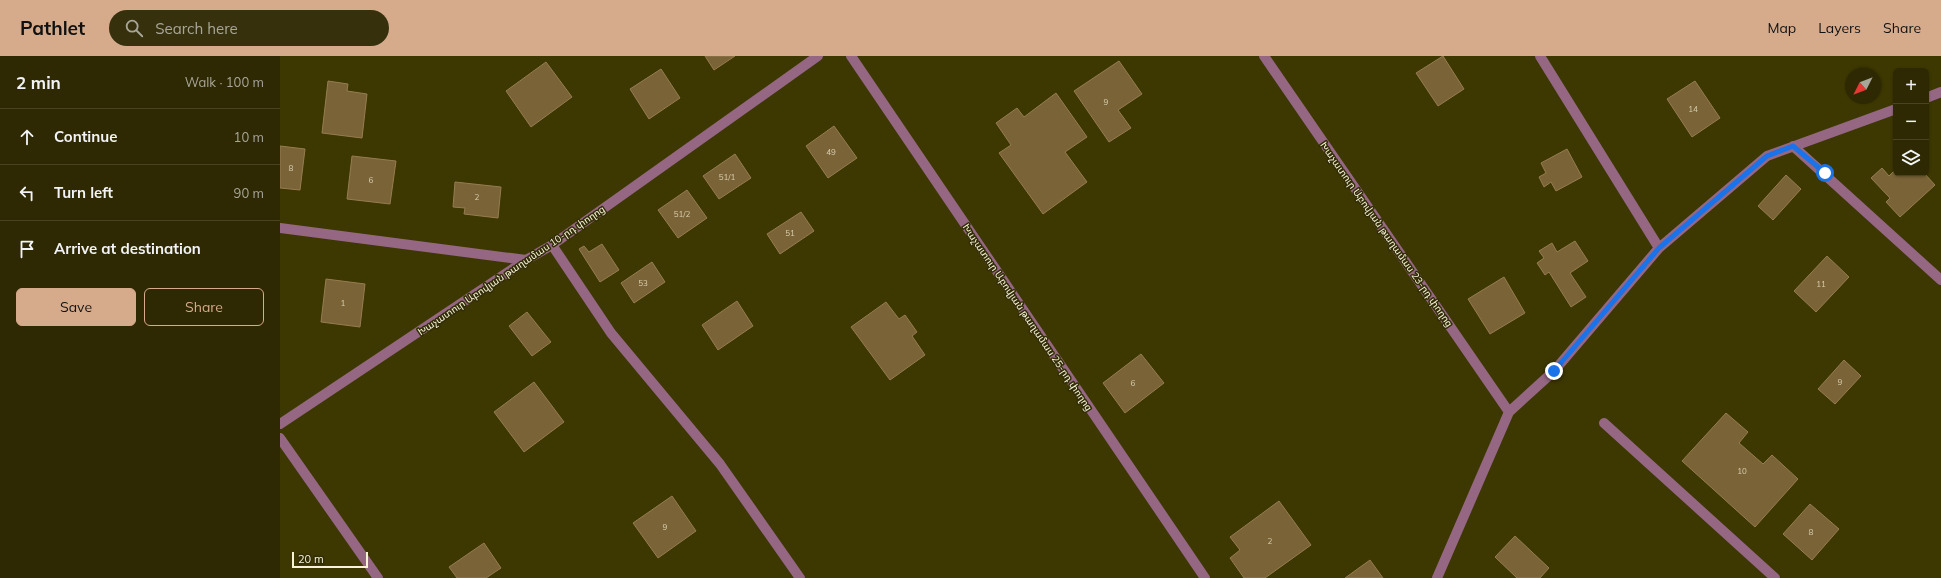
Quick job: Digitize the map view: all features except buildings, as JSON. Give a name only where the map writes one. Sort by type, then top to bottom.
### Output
[{"type":"street","name":"Խաչատուր Աբովյան թաղամաս 10-րդ փողոց","points":[[280,424],[526,260],[552,245],[818,56]]},
{"type":"street","name":"Խաչատուր Աբովյան թաղամաս 25-րդ փողոց","points":[[852,56],[1205,578]]},
{"type":"street","name":"Խաչատուր Աբովյան թաղամաս 23-րդ փողոց","points":[[1264,56],[1509,412]]},
{"type":"street","points":[[1540,56],[1659,248]]},
{"type":"street","points":[[1929,97],[1941,92]]},
{"type":"street","points":[[1437,578],[1509,412],[1554,371],[1659,248],[1767,156],[1893,110]]},
{"type":"street","points":[[1793,146],[1941,280]]},
{"type":"street","points":[[280,228],[526,260]]},
{"type":"street","points":[[552,245],[611,333],[720,464],[800,578]]},
{"type":"street","points":[[1604,423],[1775,578]]},
{"type":"street","points":[[280,438],[378,578]]},
{"type":"route","points":[[1554,371],[1659,248],[1767,156],[1793,146],[1825,173]]}]
